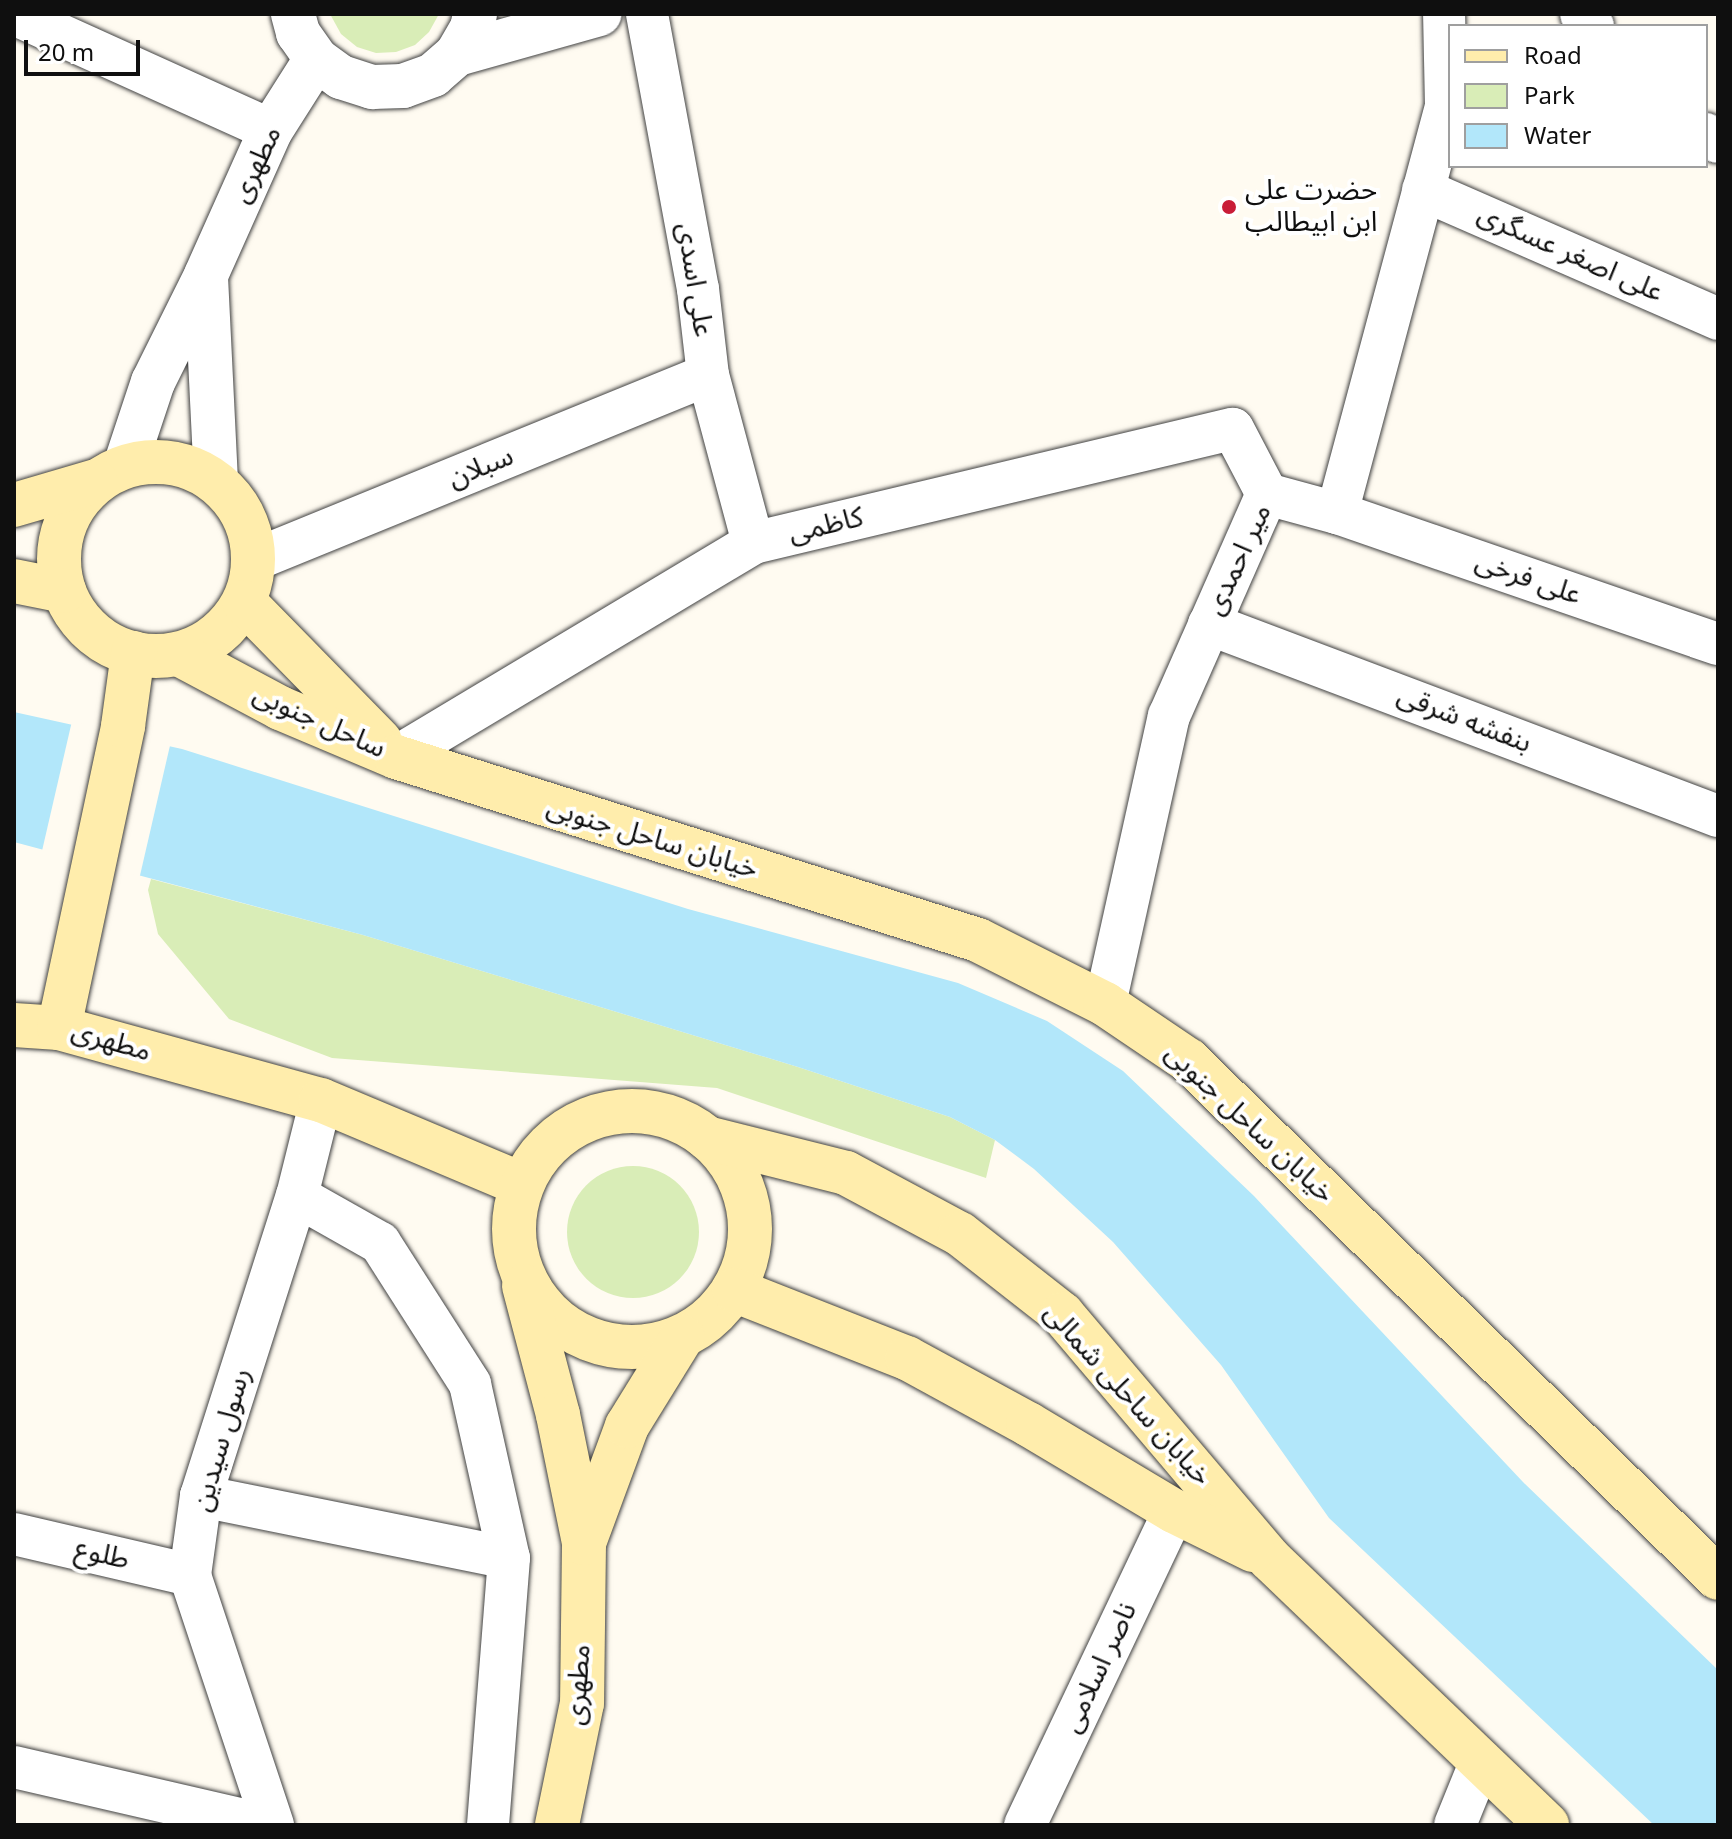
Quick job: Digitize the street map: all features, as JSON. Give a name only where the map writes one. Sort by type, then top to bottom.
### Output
[{"type":"main road","points":[[14,505],[148,461],[172,463],[216,482],[244,517],[254,560],[244,602],[228,625],[205,644],[179,654],[133,653],[109,644],[88,629],[64,591],[59,543],[79,499],[110,474]]},
{"type":"main road","points":[[14,581],[64,591]]},
{"type":"main road","name":"ساحل جنوبی","points":[[244,602],[396,757]]},
{"type":"main road","name":"مطهری","points":[[133,653],[123,726],[59,1028],[321,1100],[521,1184]]},
{"type":"main road","name":"ساحل جنوبی","points":[[179,654],[280,708],[396,757]]},
{"type":"main road","name":"خیابان ساحل جنوبی","points":[[396,757],[978,940],[1105,1004],[1188,1060],[1718,1578]]},
{"type":"main road","points":[[14,1025],[59,1028]]},
{"type":"main road","points":[[644,1111],[678,1120],[707,1138],[730,1162],[745,1193],[750,1226],[747,1259],[734,1290],[714,1315],[682,1337],[644,1347],[606,1345],[570,1330],[540,1306],[521,1272],[512,1222],[521,1184],[540,1151],[570,1127],[606,1113],[644,1111]]},
{"type":"main road","name":"خیابان ساحلی شمالی","points":[[707,1138],[846,1173],[960,1234],[1062,1314],[1270,1559],[1547,1825]]},
{"type":"main road","name":"مطهری","points":[[521,1272],[558,1415],[584,1543],[582,1703],[557,1825]]},
{"type":"main road","name":"خیابان ساحلی شمالی","points":[[734,1290],[907,1358],[1174,1511],[1270,1559]]},
{"type":"main road","name":"مطهری","points":[[584,1543],[627,1426],[682,1337]]},
{"type":"street","points":[[14,14],[271,130]]},
{"type":"street","points":[[293,14],[298,33],[316,59],[341,77],[372,87],[403,86],[433,75],[457,54],[472,28],[475,14]]},
{"type":"street","points":[[457,54],[599,14]]},
{"type":"street","name":"علی اسدی","points":[[647,14],[698,289],[708,375],[753,543]]},
{"type":"street","points":[[1337,513],[1446,106],[1444,14]]},
{"type":"street","name":"مطهری","points":[[110,474],[206,275],[271,130],[316,59]]},
{"type":"street","name":"علی اصغر عسگری","points":[[1423,190],[1718,319]]},
{"type":"street","name":"مطهری","points":[[206,275],[216,482]]},
{"type":"street","name":"سبلان","points":[[254,560],[708,375]]},
{"type":"street","name":"کاظمی","points":[[396,757],[753,543],[1233,429],[1267,494]]},
{"type":"street","name":"میر احمدی","points":[[1105,1004],[1169,716],[1267,494],[1337,513]]},
{"type":"street","name":"علی فرخی","points":[[1337,513],[1718,644]]},
{"type":"street","name":"بنفشه شرقی","points":[[1209,624],[1718,816]]},
{"type":"street","name":"رسول سیدین","points":[[273,1825],[190,1575],[201,1496],[297,1196],[321,1100]]},
{"type":"street","points":[[297,1196],[380,1243],[470,1384],[509,1558],[488,1825]]},
{"type":"street","points":[[201,1496],[509,1558]]},
{"type":"street","name":"ناصر اسلامی","points":[[1025,1825],[1174,1511]]},
{"type":"street","name":"طلوع","points":[[14,1534],[190,1575]]},
{"type":"street","points":[[1455,1825],[1481,1761]]},
{"type":"street","points":[[14,1767],[265,1825]]},
{"type":"green space","points":[[330,14],[439,14],[429,32],[415,45],[396,52],[376,53],[357,47],[341,34]]},
{"type":"green space","points":[[151,879],[363,935],[798,1067],[950,1117],[995,1140],[986,1178],[717,1088],[332,1058],[229,1019],[158,934],[148,890]]},
{"type":"green space","points":[[633,1166],[658,1171],[680,1185],[694,1207],[699,1232],[694,1257],[680,1279],[658,1293],[633,1298],[608,1293],[586,1279],[572,1257],[567,1232],[572,1207],[586,1185],[608,1171]]},
{"type":"water","points":[[14,712],[182,749],[688,909],[958,983],[1047,1021],[1123,1071],[1254,1196],[1523,1482],[1718,1670],[1718,1825],[1654,1825],[1329,1518],[1221,1365],[1113,1242],[1034,1169],[995,1140],[950,1117],[798,1067],[363,935],[14,842]]},
{"type":"pier","points":[[72,721],[170,744],[140,876],[41,854]]},
{"type":"place","name":"حضرت علی ابن ابیطالب","points":[[1229,207]]}]
